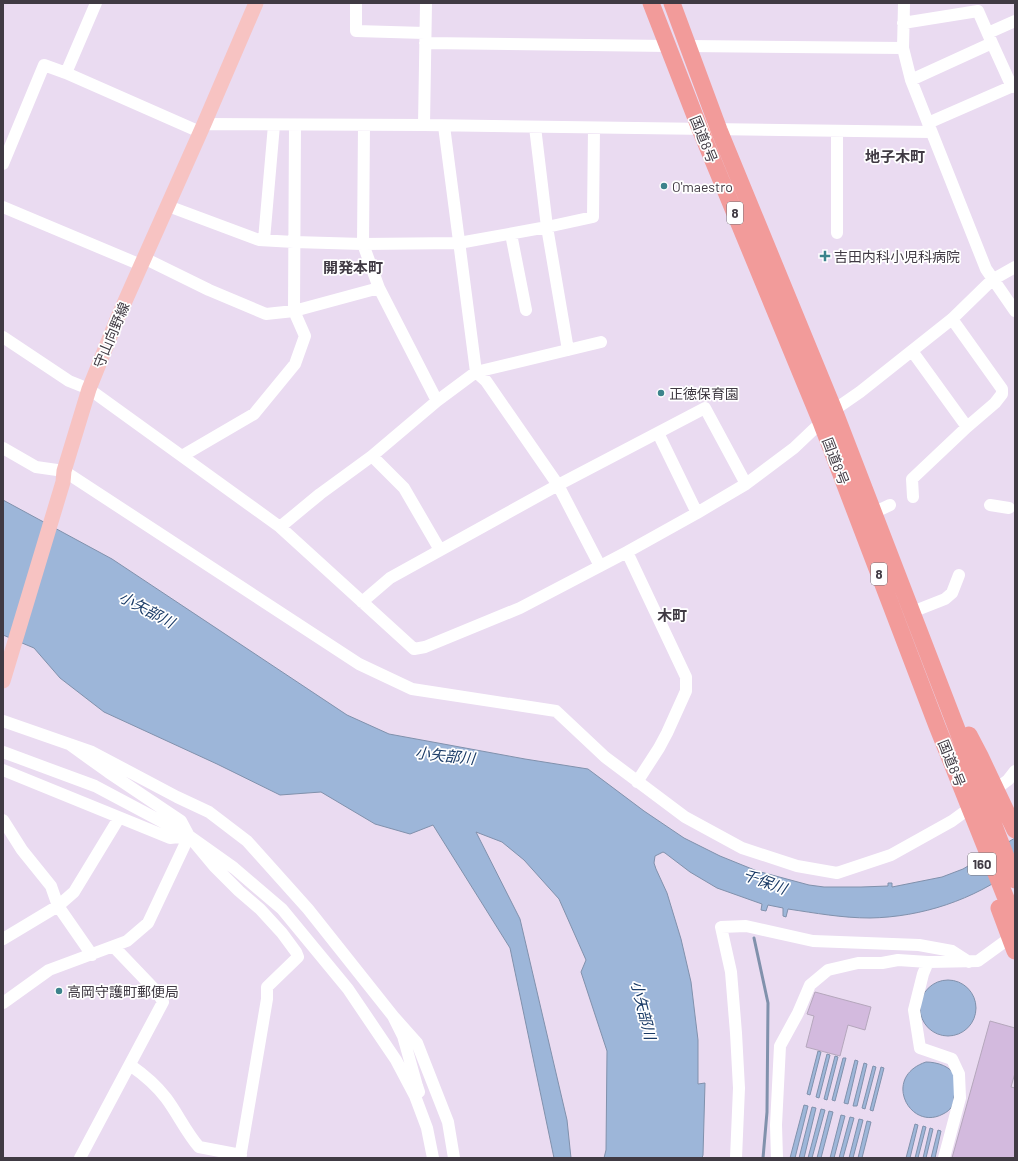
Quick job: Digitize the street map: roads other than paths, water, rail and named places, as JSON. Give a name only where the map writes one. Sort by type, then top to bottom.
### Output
[{"type":"highway","name":"国道8号","points":[[651,3],[700,129],[821,422],[937,726],[1015,921]]},
{"type":"highway","name":"国道8号","points":[[672,3],[719,130],[834,410],[938,679],[975,758],[1015,880]]},
{"type":"highway","points":[[975,758],[1015,830]]},
{"type":"highway","name":"160","points":[[957,775],[967,824],[1015,951]]},
{"type":"main road","name":"守山向野線","points":[[3,681],[89,389],[118,317],[256,3]]},
{"type":"street","points":[[66,73],[96,3]]},
{"type":"street","points":[[356,3],[356,31],[425,38],[668,46]]},
{"type":"street","points":[[424,125],[426,3]]},
{"type":"street","points":[[904,3],[903,48],[911,80],[986,269],[992,280],[1015,311]]},
{"type":"street","points":[[3,164],[44,65],[202,128],[274,125],[424,125],[837,131],[929,128],[1014,86],[978,11],[904,23]]},
{"type":"street","points":[[911,80],[990,38],[1015,21]]},
{"type":"street","points":[[688,46],[903,48]]},
{"type":"street","points":[[264,240],[274,125]]},
{"type":"street","points":[[182,456],[254,414],[295,364],[305,336],[294,311],[296,125]]},
{"type":"street","points":[[364,125],[363,244],[379,288],[437,401]]},
{"type":"street","points":[[444,126],[476,372],[486,381],[558,485],[600,566]]},
{"type":"street","points":[[535,127],[547,227],[568,350]]},
{"type":"street","points":[[168,206],[259,240],[363,244],[459,243],[511,234],[593,217],[594,128]]},
{"type":"street","points":[[837,131],[837,233]]},
{"type":"street","points":[[3,207],[143,262],[266,314],[294,311],[379,288]]},
{"type":"street","points":[[511,234],[526,310]]},
{"type":"street","points":[[5,343],[69,381],[89,389],[280,527],[414,649],[425,647],[520,608],[627,552],[746,484],[794,448],[834,410],[860,392],[952,320],[992,280],[1015,267]]},
{"type":"street","points":[[913,497],[912,479],[967,427],[995,403],[1002,394],[1002,389],[952,320]]},
{"type":"street","points":[[280,527],[320,494],[372,456],[437,401],[476,372],[601,342]]},
{"type":"street","points":[[912,351],[956,417],[967,427]]},
{"type":"street","points":[[362,602],[390,578],[558,485],[705,408],[746,484]]},
{"type":"street","points":[[658,433],[697,513]]},
{"type":"street","points":[[3,448],[36,468],[64,476],[359,664],[412,689],[556,711],[605,758],[685,816],[742,848],[798,866],[837,873],[891,855],[945,824],[1008,780],[1015,771]]},
{"type":"street","points":[[372,456],[404,488],[440,550]]},
{"type":"street","points":[[990,505],[1009,508]]},
{"type":"street","points":[[873,512],[890,506]]},
{"type":"street","points":[[627,552],[686,677],[686,691],[667,732],[659,748],[637,782]]},
{"type":"street","points":[[912,612],[945,599],[952,592],[959,575]]},
{"type":"street","points":[[3,721],[92,752],[177,797],[209,812],[247,841],[308,909],[393,1016],[418,1043],[448,1122],[454,1158]]},
{"type":"street","points":[[69,744],[181,821],[189,836],[225,878],[260,908],[282,932],[298,957],[267,987],[267,999],[241,1157],[199,1147],[191,1138],[184,1124],[165,1096],[130,1064]]},
{"type":"street","points":[[3,752],[95,786],[189,836],[234,868],[282,909],[348,989],[396,1060],[415,1096],[427,1128],[433,1158]]},
{"type":"street","points":[[3,770],[170,838],[189,836]]},
{"type":"street","points":[[3,939],[58,906],[74,892],[119,818]]},
{"type":"street","points":[[3,820],[22,850],[51,886],[58,906],[92,955]]},
{"type":"street","points":[[3,1003],[49,970],[127,941],[148,923],[189,836]]},
{"type":"street","points":[[736,1158],[739,1088],[736,1033],[731,972],[721,927],[746,926],[813,941],[919,945],[952,950],[969,962]]},
{"type":"street","points":[[778,1158],[776,1125],[780,1046],[798,1013],[810,985],[828,970],[858,963],[882,963],[898,960],[928,962],[978,962],[1015,934]]},
{"type":"street","points":[[80,1158],[163,1002],[158,993],[114,947]]},
{"type":"street","points":[[928,962],[914,1010],[920,1048],[952,1059],[959,1074],[960,1098],[944,1158]]},
{"type":"street","points":[[393,1016],[403,1036],[419,1092],[415,1096]]},
{"type":"water","points":[[3,500],[112,559],[347,715],[389,734],[588,769],[644,811],[684,838],[720,856],[757,871],[809,885],[824,887],[888,886],[888,883],[892,883],[892,887],[942,877],[963,869],[1015,838],[1015,869],[982,890],[964,898],[946,905],[909,914],[889,917],[860,918],[788,909],[786,917],[783,916],[783,908],[768,905],[766,911],[761,910],[762,904],[717,888],[690,872],[663,852],[655,856],[654,863],[667,893],[681,939],[691,982],[698,1040],[698,1084],[705,1083],[703,1155],[702,1158],[604,1158],[606,1150],[607,1051],[581,972],[586,960],[559,899],[524,860],[502,842],[476,832],[520,919],[567,1120],[571,1158],[554,1158],[510,948],[433,825],[410,834],[375,824],[321,792],[280,795],[104,712],[60,678],[34,648],[3,635]]},
{"type":"water","points":[[948,980],[963,985],[971,993],[976,1008],[971,1023],[963,1031],[948,1036],[933,1031],[925,1023],[920,1008],[925,993],[933,985]]},
{"type":"water","points":[[818,1051],[821,1052],[810,1095],[807,1094]]},
{"type":"water","points":[[827,1054],[830,1055],[819,1098],[816,1097]]},
{"type":"water","points":[[835,1056],[838,1057],[827,1100],[824,1099]]},
{"type":"water","points":[[843,1058],[846,1058],[835,1101],[832,1100]]},
{"type":"water","points":[[855,1060],[858,1061],[848,1104],[844,1103]]},
{"type":"water","points":[[926,1062],[939,1064],[948,1068],[956,1079],[956,1088],[952,1107],[943,1114],[931,1118],[920,1116],[911,1109],[905,1100],[903,1090],[905,1079],[912,1069]]},
{"type":"water","points":[[864,1063],[867,1064],[857,1106],[853,1106]]},
{"type":"water","points":[[873,1066],[876,1067],[865,1109],[862,1108]]},
{"type":"water","points":[[881,1067],[884,1068],[873,1111],[870,1110]]},
{"type":"water","points":[[804,1105],[808,1106],[795,1158],[790,1158]]},
{"type":"water","points":[[812,1107],[816,1108],[804,1158],[799,1158]]},
{"type":"water","points":[[821,1109],[825,1110],[812,1158],[808,1158]]},
{"type":"water","points":[[829,1111],[833,1112],[821,1158],[817,1158]]},
{"type":"water","points":[[841,1115],[845,1116],[834,1158],[830,1158]]},
{"type":"water","points":[[850,1117],[854,1118],[843,1158],[839,1158]]},
{"type":"water","points":[[859,1119],[863,1120],[853,1158],[849,1158]]},
{"type":"water","points":[[867,1121],[871,1122],[862,1158],[858,1158]]},
{"type":"water","points":[[915,1124],[918,1125],[910,1158],[906,1158]]},
{"type":"water","points":[[923,1126],[926,1127],[918,1158],[915,1158]]},
{"type":"water","points":[[930,1128],[933,1129],[926,1158],[923,1158]]},
{"type":"water","points":[[938,1130],[941,1131],[935,1158],[931,1158]]},
{"type":"waterway","points":[[754,938],[768,1003],[767,1112],[763,1158]]},
{"type":"place","name":"O'maestro","points":[[664,186]]},
{"type":"place","name":"吉田内科小児科病院","points":[[825,256]]},
{"type":"place","name":"正徳保育園","points":[[661,393]]},
{"type":"place","name":"高岡守護町郵便局","points":[[59,991]]},
{"type":"district","name":"地子木町","points":[[895,156]]},
{"type":"district","name":"開発本町","points":[[353,267]]},
{"type":"district","name":"木町","points":[[672,615]]},
{"type":"water label","name":"小矢部川","points":[[147,609]]},
{"type":"water label","name":"小矢部川","points":[[445,755]]},
{"type":"water label","name":"千保川","points":[[765,881]]},
{"type":"water label","name":"小矢部川","points":[[644,1010]]}]
